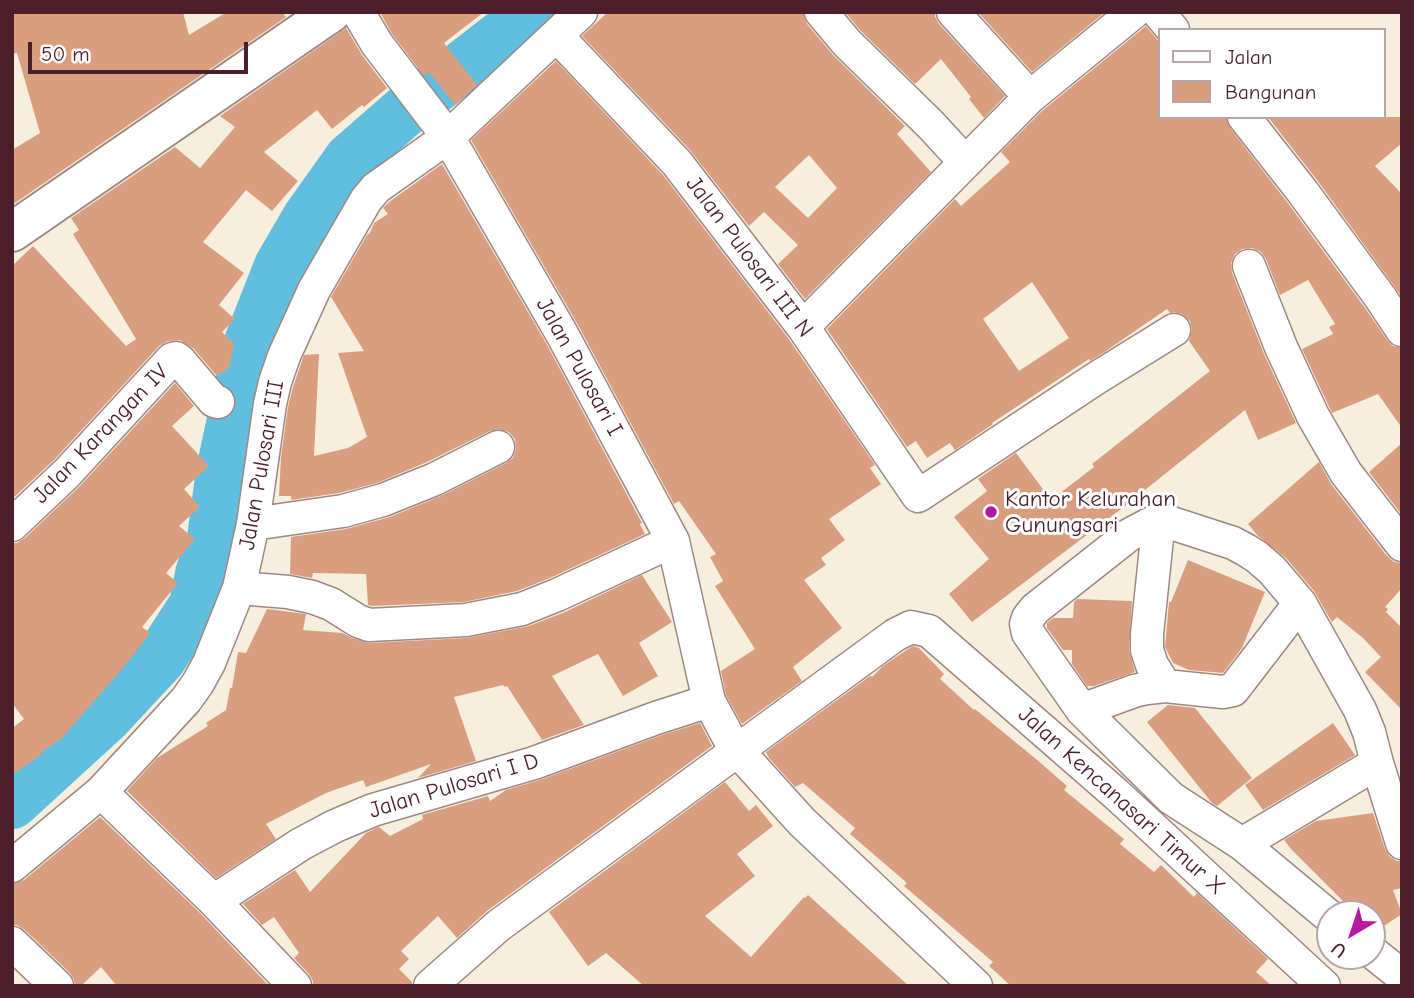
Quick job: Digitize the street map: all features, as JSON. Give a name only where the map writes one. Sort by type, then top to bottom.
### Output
[{"type":"street","points":[[12,232],[332,12]]},
{"type":"street","name":"Jalan Pulosari I","points":[[358,12],[377,44],[430,115],[562,334],[673,541],[709,701],[737,750],[802,822],[976,986]]},
{"type":"street","name":"Jalan Pulosari III","points":[[12,866],[101,792],[186,700],[209,663],[239,588],[253,524],[275,382],[314,290],[358,213],[430,115],[557,36],[582,12]]},
{"type":"street","points":[[821,12],[847,43],[965,162]]},
{"type":"street","points":[[953,12],[1030,97]]},
{"type":"street","points":[[803,327],[1030,97],[1134,12]]},
{"type":"street","points":[[1157,12],[1171,28]]},
{"type":"street","name":"Jalan Pulosari III N","points":[[557,36],[677,163],[803,327],[918,496],[1174,330]]},
{"type":"street","points":[[1246,119],[1302,191],[1402,330]]},
{"type":"street","points":[[1249,266],[1281,347],[1313,416],[1346,473],[1402,545]]},
{"type":"street","name":"Jalan Karangan IV","points":[[12,526],[67,472],[172,359],[180,361],[214,401],[218,402]]},
{"type":"street","points":[[253,524],[343,510],[383,500],[435,479],[498,447]]},
{"type":"street","points":[[1159,519],[1147,650],[1152,665],[1165,686]]},
{"type":"street","points":[[1316,905],[1242,844],[1171,798],[1082,710],[1028,633],[1026,624],[1035,609],[1129,535],[1159,519],[1233,543],[1257,557],[1272,570],[1300,603],[1360,710],[1402,843]]},
{"type":"street","points":[[239,588],[312,597],[369,625],[466,620],[522,609],[673,541]]},
{"type":"street","points":[[1082,710],[1134,691],[1165,686],[1223,692],[1233,690],[1300,603]]},
{"type":"street","name":"Jalan Kencanasari Timur X","points":[[737,750],[895,635],[911,627],[929,631],[1116,794],[1324,986]]},
{"type":"street","name":"Jalan Pulosari I D","points":[[214,901],[301,844],[373,810],[534,763],[709,701]]},
{"type":"street","points":[[430,986],[498,926],[737,750]]},
{"type":"street","points":[[1242,844],[1377,763]]},
{"type":"street","points":[[101,792],[214,901],[295,986]]},
{"type":"street","points":[[12,943],[57,986]]},
{"type":"street","points":[[1386,963],[1402,976]]},
{"type":"building","points":[[12,12],[183,12],[189,35],[227,12],[282,12],[286,17],[12,205],[12,150],[40,133],[17,53],[12,54]]},
{"type":"building","points":[[380,12],[484,12],[444,43],[477,85],[455,105],[429,72],[424,76],[392,34]]},
{"type":"building","points":[[608,12],[803,12],[807,24],[833,55],[905,126],[897,134],[931,172],[805,299],[778,264],[798,245],[764,212],[749,226],[690,150],[582,36]],"holes":[[[809,155],[837,188],[808,218],[775,187]]]},
{"type":"building","points":[[845,12],[935,12],[939,24],[1005,96],[984,118],[941,59],[915,84]]},
{"type":"building","points":[[978,12],[1105,12],[1032,72]]},
{"type":"building","points":[[1146,26],[1158,41],[1158,119],[1227,119],[1230,128],[1387,340],[1393,346],[1402,348],[1402,428],[1378,394],[1332,413],[1302,349],[1333,334],[1329,327],[1335,324],[1308,280],[1280,295],[1261,252],[1252,248],[1242,249],[1235,254],[1231,263],[1232,273],[1264,354],[1296,423],[1258,440],[1245,410],[1125,506],[972,622],[949,594],[989,559],[954,517],[987,491],[978,479],[1016,453],[1051,500],[1094,467],[1092,464],[1210,371],[1189,341],[1192,330],[1190,321],[1182,314],[1170,313],[1167,309],[955,450],[950,443],[927,458],[916,441],[907,447],[827,329],[955,199],[961,206],[1010,162],[1001,152],[1042,111]],"holes":[[[1032,282],[1069,338],[1019,371],[983,319]]]},
{"type":"building","points":[[346,28],[387,88],[332,129],[317,110],[264,152],[298,181],[272,211],[246,190],[203,242],[244,273],[219,305],[235,319],[222,332],[234,344],[229,368],[217,376],[194,349],[180,340],[168,341],[159,346],[54,460],[12,499],[12,266],[33,246],[126,346],[136,339],[73,234],[79,230],[71,218],[175,147],[200,168],[235,127],[220,116]]},
{"type":"building","points":[[556,61],[663,175],[788,338],[875,465],[870,468],[881,484],[829,519],[845,540],[821,558],[826,565],[804,580],[842,628],[793,667],[802,681],[742,724],[726,695],[721,671],[755,649],[715,586],[723,581],[710,557],[716,554],[679,501],[674,504],[578,325],[471,140]]},
{"type":"building","points":[[1402,117],[1402,143],[1375,166],[1402,194],[1402,297],[1270,119]]},
{"type":"building","points":[[442,164],[546,343],[642,523],[640,524],[645,534],[517,591],[464,602],[372,606],[368,605],[366,574],[313,573],[312,578],[290,574],[291,537],[346,529],[390,517],[443,495],[506,463],[513,458],[516,449],[515,439],[509,432],[498,429],[377,483],[339,493],[291,500],[291,496],[279,496],[288,407],[304,355],[319,354],[314,456],[348,448],[367,437],[338,353],[364,351],[331,297],[374,223],[388,214],[383,208]]},
{"type":"building","points":[[175,383],[194,406],[172,426],[209,466],[184,489],[200,507],[179,526],[195,539],[166,573],[178,583],[142,627],[150,633],[123,668],[61,739],[12,775],[12,728],[24,719],[12,703],[12,543],[25,538],[80,486]]},
{"type":"building","points":[[1402,443],[1402,515],[1369,472]]},
{"type":"building","points":[[1319,462],[1331,484],[1387,556],[1394,562],[1402,563],[1402,588],[1385,607],[1388,609],[1386,612],[1402,628],[1402,710],[1365,672],[1381,657],[1337,617],[1332,622],[1314,591],[1286,558],[1258,536],[1248,524]]},
{"type":"building","points":[[1188,560],[1265,592],[1242,648],[1223,673],[1189,670],[1173,663],[1165,647],[1169,602]]},
{"type":"building","points":[[642,575],[672,622],[639,643],[658,676],[623,696],[598,654],[552,676],[584,725],[542,740],[507,686],[454,697],[476,761],[418,778],[431,764],[366,787],[363,780],[326,793],[266,824],[276,839],[216,878],[127,791],[157,758],[208,726],[206,723],[226,710],[238,652],[246,653],[267,609],[306,614],[303,630],[342,633],[369,643],[467,638],[529,626]]},
{"type":"building","points":[[1077,599],[1132,601],[1129,650],[1135,672],[1087,686],[1072,664],[1072,650],[1063,650],[1047,628],[1047,623],[1053,618],[1073,618],[1074,602]]},
{"type":"building","points":[[913,646],[919,648],[944,674],[940,679],[1036,759],[1067,786],[1064,790],[1124,839],[1120,844],[1154,872],[1161,865],[1194,897],[1197,893],[1268,959],[1256,972],[1272,986],[1011,986],[989,966],[993,962],[904,886],[907,883],[850,834],[855,828],[803,783],[795,787],[766,752]]},
{"type":"building","points":[[1168,705],[1195,708],[1252,778],[1217,806],[1147,722]]},
{"type":"building","points":[[700,723],[712,746],[487,911],[457,938],[438,916],[401,951],[409,959],[399,969],[412,982],[412,986],[313,986],[309,974],[294,958],[299,953],[274,917],[262,925],[243,904],[295,870],[310,892],[366,833],[379,827],[390,836],[423,819],[422,815],[488,796],[490,801],[506,790]]},
{"type":"building","points":[[1333,723],[1355,755],[1263,810],[1245,785]]},
{"type":"building","points":[[725,782],[749,811],[756,805],[773,826],[737,854],[755,876],[705,916],[751,957],[808,895],[909,986],[644,986],[606,953],[588,966],[549,912]]},
{"type":"building","points":[[1373,813],[1385,849],[1390,857],[1402,861],[1402,888],[1393,890],[1402,914],[1386,925],[1386,900],[1342,900],[1291,849],[1284,840],[1316,821]]},
{"type":"building","points":[[100,817],[201,914],[269,986],[117,986],[101,967],[81,986],[75,986],[70,973],[25,930],[12,925],[12,884],[24,880]]},
{"type":"waterway","points":[[12,803],[106,717],[160,659],[195,605],[201,574],[213,538],[222,471],[249,345],[280,266],[308,218],[350,159],[405,111],[512,28],[528,12]]},
{"type":"place","name":"Kantor Kelurahan Gunungsari","points":[[991,512]]}]
